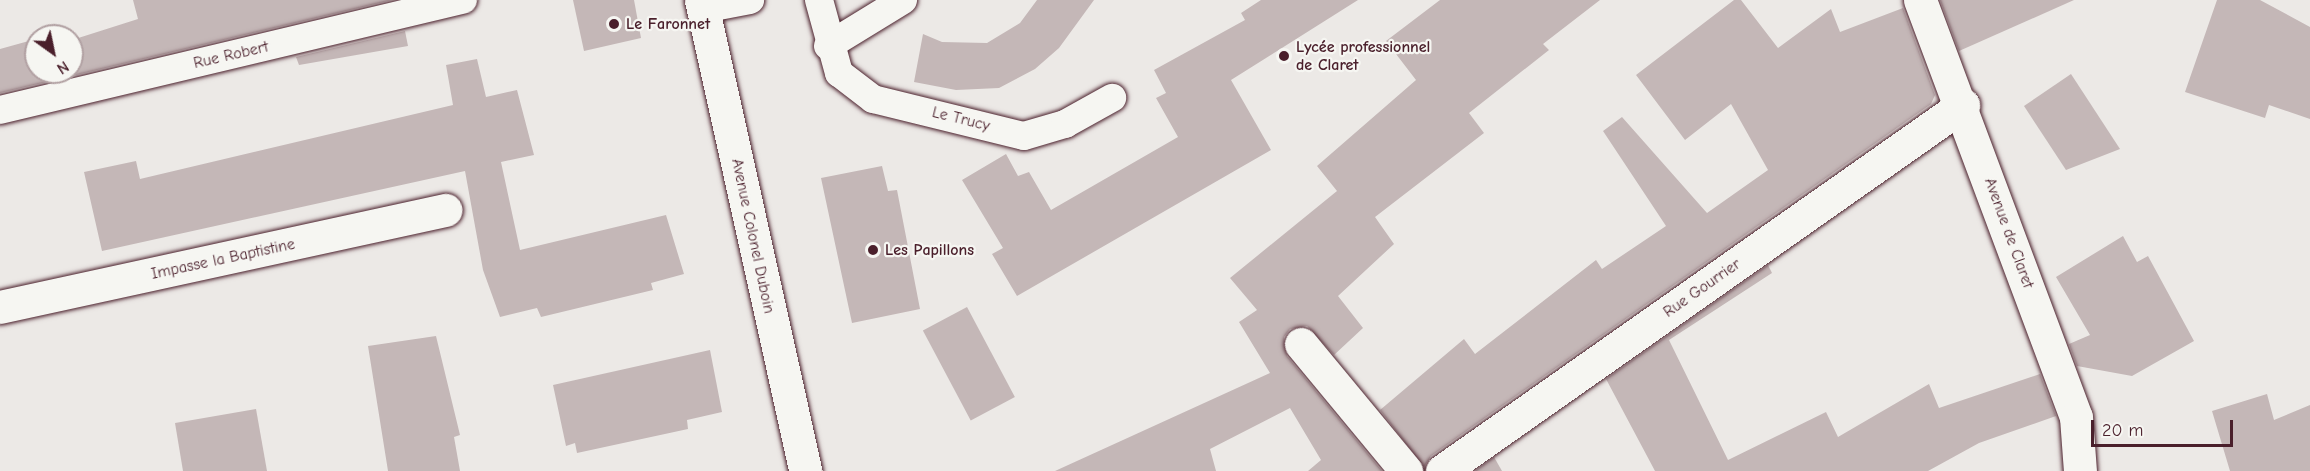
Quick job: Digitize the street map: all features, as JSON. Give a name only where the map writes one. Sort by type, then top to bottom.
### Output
[{"type":"street","name":"Avenue de Claret","points":[[1920,0],[1963,105],[2076,417],[2080,471]]},
{"type":"street","name":"Avenue Colonel Duboin","points":[[702,4],[805,471]]},
{"type":"street","name":"Rue Gourrier","points":[[1442,471],[1963,105]]},
{"type":"street","name":"Impasse la Baptistine","points":[[0,307],[446,210]]},
{"type":"street","points":[[1301,344],[1406,471]]},
{"type":"lane","name":"Rue Robert","points":[[0,110],[462,0]]},
{"type":"lane","points":[[702,4],[750,0]]},
{"type":"lane","name":"Le Trucy","points":[[819,0],[828,46],[846,82],[873,99],[974,120],[1010,134],[1044,133],[1112,98]]},
{"type":"lane","points":[[828,46],[903,0]]},
{"type":"building","points":[[133,0],[392,0],[84,73],[84,36],[138,19]]},
{"type":"building","name":"Le Faronnet","points":[[573,0],[634,0],[641,38],[584,51]]},
{"type":"building","points":[[1037,0],[1094,0],[1059,48],[1035,69],[999,88],[956,90],[914,82],[923,34],[942,42],[987,43],[1020,23]]},
{"type":"building","points":[[1261,0],[1358,0],[1231,80],[1271,150],[1017,296],[992,254],[1003,248],[962,180],[1006,154],[1018,176],[1029,172],[1051,210],[1178,137],[1156,98],[1166,93],[1154,70],[1245,20],[1241,13]]},
{"type":"building","points":[[1440,0],[1600,0],[1543,44],[1549,50],[1469,113],[1484,133],[1375,217],[1394,244],[1338,296],[1363,328],[1334,355],[1307,326],[1290,329],[1284,337],[1287,356],[1382,471],[1308,471],[1321,460],[1290,408],[1210,449],[1216,471],[1055,471],[1270,373],[1239,322],[1257,310],[1230,278],[1337,191],[1317,166],[1416,80],[1386,41]]},
{"type":"building","points":[[1734,0],[1741,0],[1778,48],[1831,9],[1840,32],[1903,8],[1935,95],[1931,104],[1431,456],[1424,467],[1380,410],[1464,339],[1475,354],[1596,260],[1602,269],[1666,226],[1603,131],[1622,117],[1707,213],[1768,170],[1731,104],[1685,140],[1636,75]]},
{"type":"building","points":[[1940,0],[2074,0],[1959,51]]},
{"type":"building","points":[[2217,0],[2260,0],[2310,27],[2310,119],[2269,105],[2265,118],[2185,92]]},
{"type":"building","points":[[405,31],[408,46],[299,65],[296,57]]},
{"type":"building","points":[[24,42],[24,84],[38,84],[0,93],[0,49]]},
{"type":"building","points":[[477,59],[486,97],[517,90],[534,155],[501,162],[520,250],[666,215],[684,274],[651,283],[653,290],[541,317],[537,308],[500,317],[483,270],[465,171],[102,251],[84,172],[136,161],[140,179],[453,105],[446,65]]},
{"type":"building","points":[[2071,74],[2120,149],[2066,170],[2024,106]]},
{"type":"building","name":"Les Papillons","points":[[882,166],[888,191],[897,190],[920,309],[852,323],[821,178]]},
{"type":"building","points":[[2123,236],[2137,262],[2148,256],[2194,341],[2132,376],[2077,366],[2069,344],[2090,335],[2056,277]]},
{"type":"building","points":[[1768,265],[1772,273],[1669,340],[1728,460],[1826,412],[1838,437],[1929,384],[1939,408],[2040,374],[2056,416],[1979,443],[1928,471],[1655,471],[1606,379]]},
{"type":"building","points":[[967,307],[1015,397],[971,421],[923,330]]},
{"type":"building","points":[[436,336],[460,435],[454,437],[460,471],[388,471],[368,346]]},
{"type":"building","points":[[710,350],[722,412],[687,420],[688,429],[577,453],[575,443],[566,446],[553,385]]},
{"type":"building","points":[[2267,394],[2274,420],[2310,405],[2310,471],[2230,471],[2212,411]]},
{"type":"building","points":[[256,409],[267,471],[183,471],[175,423]]},
{"type":"building","points":[[1494,457],[1502,471],[1475,471]]},
{"type":"place","name":"Le Faronnet","points":[[614,24]]},
{"type":"place","name":"Lycée professionnel de Claret","points":[[1284,56]]},
{"type":"place","name":"Les Papillons","points":[[873,250]]}]
